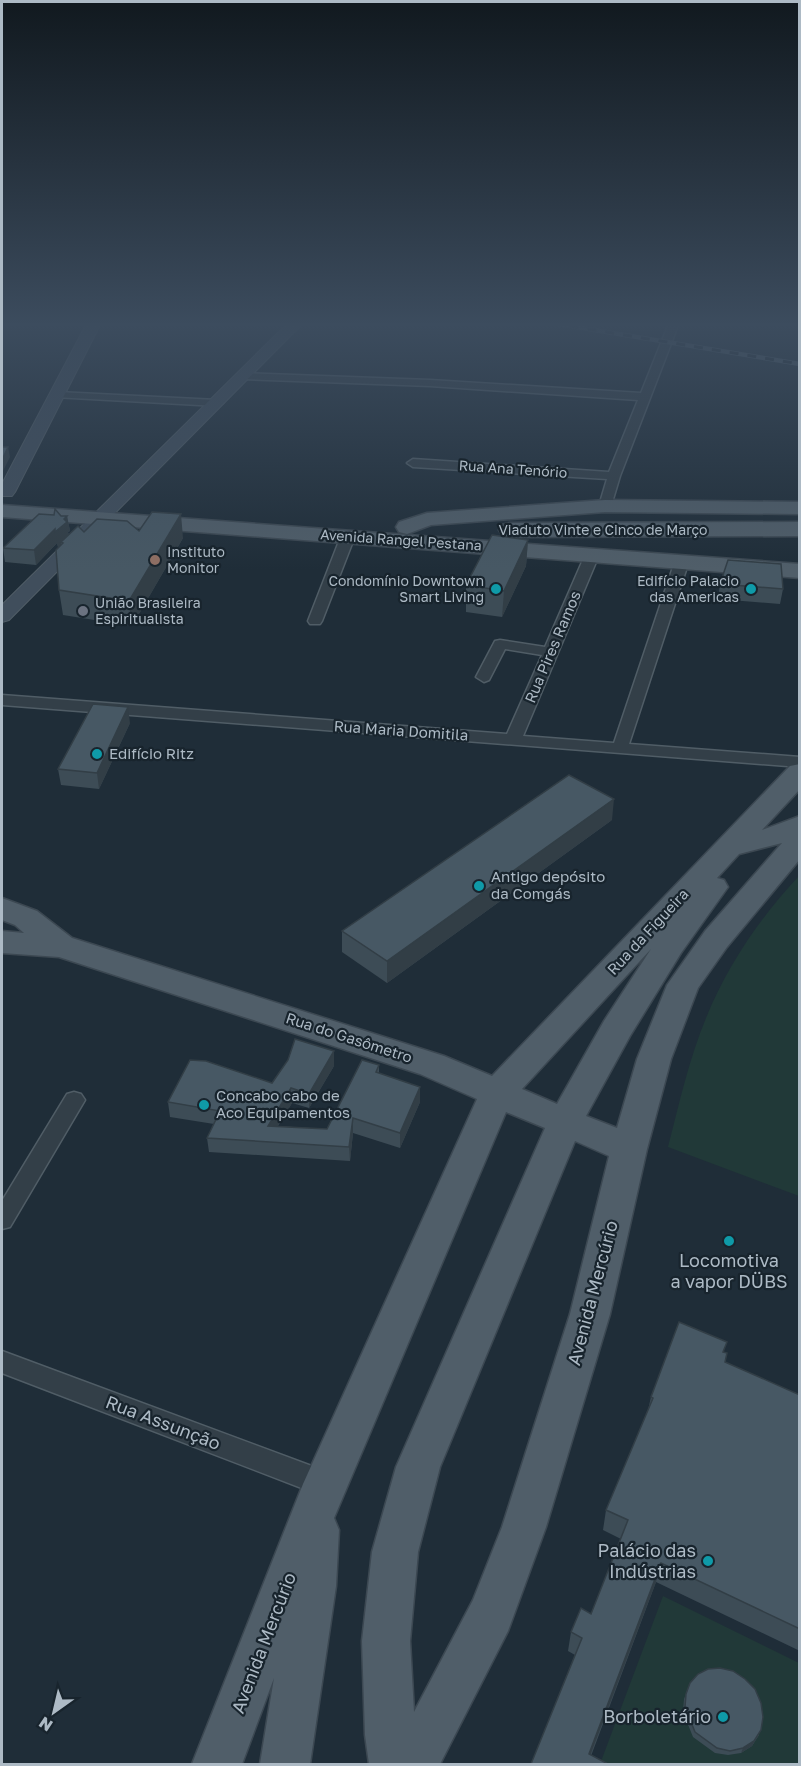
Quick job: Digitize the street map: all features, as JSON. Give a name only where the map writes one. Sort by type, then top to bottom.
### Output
[{"type":"main road","points":[[2,500],[96,514],[104,512]]},
{"type":"main road","name":"Avenida Rangel Pestana","points":[[2,500],[348,536],[800,571]]},
{"type":"main road","points":[[407,527],[427,519],[605,506],[800,508]]},
{"type":"main road","name":"Avenida Rangel Pestana","points":[[104,512],[407,527]]},
{"type":"main road","name":"Viaduto Vinte e Cinco de Março","points":[[407,527],[678,531],[800,530]]},
{"type":"main road","name":"Avenida Rangel Pestana","points":[[445,529],[497,541],[800,560]]},
{"type":"main road","name":"Rua da Figueira","points":[[497,1093],[800,772]]},
{"type":"main road","points":[[394,1764],[390,1735],[386,1641],[395,1552],[418,1467],[565,1122],[616,1030],[670,945],[727,869],[729,847],[767,838],[800,825]]},
{"type":"main road","name":"Avenida Mercúrio","points":[[413,1764],[491,1614],[524,1527],[590,1314],[629,1149],[654,1059],[683,985],[716,939],[800,840]]},
{"type":"main road","name":"Rua do Gasômetro","points":[[2,908],[26,918],[61,946]]},
{"type":"main road","name":"Rua do Gasômetro","points":[[2,942],[61,946],[432,1065],[629,1149]]},
{"type":"main road","points":[[654,1059],[648,1034],[674,961],[670,945]]},
{"type":"main road","name":"Avenida Mercúrio","points":[[217,1764],[322,1492],[497,1093]]},
{"type":"main road","points":[[285,1764],[313,1586],[322,1492]]},
{"type":"street","points":[[2,500],[52,405]]},
{"type":"street","points":[[2,616],[104,512],[215,405]]},
{"type":"street","points":[[605,506],[614,476],[642,405]]},
{"type":"street","name":"Rua Ana Tenório","points":[[413,463],[614,476]]},
{"type":"street","points":[[315,621],[348,536]]},
{"type":"street","name":"Rua Pires Ramos","points":[[513,740],[592,555]]},
{"type":"street","points":[[620,748],[682,561]]},
{"type":"street","points":[[484,677],[500,644],[551,652]]},
{"type":"street","name":"Rua Maria Domitila","points":[[2,700],[800,762]]},
{"type":"street","points":[[2,1220],[74,1100]]},
{"type":"street","name":"Rua Assunção","points":[[2,1362],[322,1492]]},
{"type":"green space","points":[[799,876],[799,1196],[668,1147],[694,1049],[714,999],[746,942]]},
{"type":"green space","points":[[663,1596],[799,1663],[799,1764],[600,1764]]},
{"type":"building","points":[[2,447],[8,447],[2,460]]},
{"type":"building","points":[[55,509],[61,516],[67,516],[64,519],[67,522],[55,532],[55,529],[34,550],[3,548],[39,514],[54,515]]},
{"type":"building","points":[[152,512],[181,514],[129,601],[59,590],[56,550],[78,526],[84,532],[97,519],[127,521],[139,531]]},
{"type":"building","points":[[492,535],[528,540],[504,591],[466,585]]},
{"type":"building","points":[[728,560],[781,564],[783,589],[720,584]]},
{"type":"building","points":[[93,704],[128,707],[97,773],[58,769]]},
{"type":"building","name":"Antigo depósito da Comgás","points":[[569,775],[614,799],[387,961],[342,931]]},
{"type":"building","points":[[295,1039],[334,1051],[309,1094],[291,1088],[268,1126],[327,1129],[362,1060],[379,1065],[376,1072],[420,1087],[400,1133],[353,1118],[349,1147],[207,1138],[220,1111],[168,1102],[190,1060],[206,1061],[272,1083],[288,1060]]},
{"type":"building","name":"Palácio das Indústrias","points":[[679,1322],[727,1342],[723,1352],[727,1353],[725,1362],[800,1395],[800,1629],[661,1563],[589,1754],[608,1764],[531,1764],[582,1638],[571,1632],[581,1608],[591,1614],[628,1520],[606,1510],[653,1398],[651,1397]]},
{"type":"building","name":"Borboletário","points":[[720,1668],[733,1671],[755,1689],[761,1703],[763,1717],[761,1730],[754,1741],[743,1748],[730,1751],[717,1748],[695,1732],[685,1707],[690,1683],[698,1674],[708,1669]]},
{"type":"place","name":"Instituto Monitor","points":[[155,560]]},
{"type":"place","name":"Condomínio Downtown Smart Living","points":[[496,589]]},
{"type":"place","name":"Edifício Palacio das Americas","points":[[751,589]]},
{"type":"place","name":"União Brasileira Espiritualista","points":[[83,611]]},
{"type":"place","name":"Edifício Ritz","points":[[97,754]]},
{"type":"place","name":"Antigo depósito da Comgás","points":[[479,886]]},
{"type":"place","name":"Concabo cabo de Aco Equipamentos","points":[[204,1105]]},
{"type":"place","name":"Locomotiva a vapor DÜBS","points":[[729,1241]]},
{"type":"place","name":"Palácio das Indústrias","points":[[708,1561]]},
{"type":"place","name":"Borboletário","points":[[723,1717]]}]
